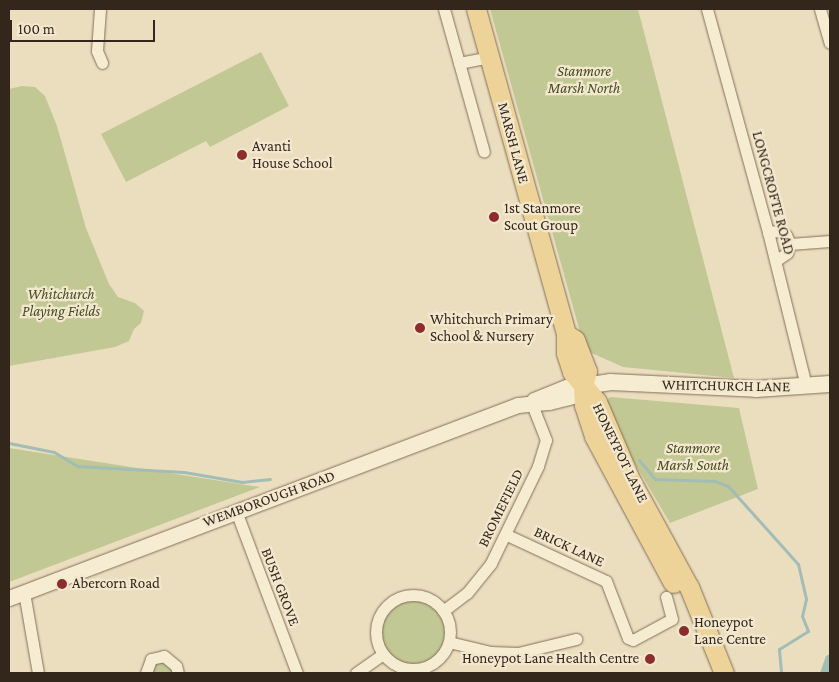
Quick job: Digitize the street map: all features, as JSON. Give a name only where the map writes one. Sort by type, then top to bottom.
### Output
[{"type":"main road","name":"MARSH LANE","points":[[476,9],[566,334],[566,353],[572,372],[583,386]]},
{"type":"main road","name":"WHITCHURCH LANE","points":[[583,386],[610,382],[756,389],[830,384]]},
{"type":"main road","name":"HONEYPOT LANE","points":[[583,386],[584,405],[594,436],[677,591],[711,673]]},
{"type":"main road","name":"HONEYPOT LANE","points":[[583,386],[597,402],[630,479],[689,587],[724,673]]},
{"type":"street","points":[[100,9],[97,51],[102,63]]},
{"type":"street","points":[[444,9],[484,152]]},
{"type":"street","name":"LONGCROFTE ROAD","points":[[707,9],[768,232],[806,386]]},
{"type":"street","points":[[820,9],[830,43]]},
{"type":"street","points":[[459,63],[489,57]]},
{"type":"street","points":[[768,232],[779,231],[786,235],[790,244],[787,253],[775,262]]},
{"type":"street","points":[[790,244],[830,241]]},
{"type":"street","name":"WEMBOROUGH ROAD","points":[[9,598],[236,511],[531,402],[571,384],[583,386]]},
{"type":"street","name":"BROMEFIELD","points":[[443,611],[467,593],[491,563],[507,535],[545,449],[544,434],[531,402]]},
{"type":"street","name":"BUSH GROVE","points":[[236,511],[297,673]]},
{"type":"street","name":"BRICK LANE","points":[[507,535],[606,581],[628,638],[633,640],[667,624],[672,619],[666,597]]},
{"type":"street","points":[[24,592],[38,673]]},
{"type":"street","points":[[426,597],[443,611],[449,622],[449,642],[443,655],[423,668],[406,669],[391,662],[383,654],[376,628],[382,611],[395,600],[426,597]]},
{"type":"street","points":[[449,642],[490,652],[518,653],[576,639]]},
{"type":"street","points":[[356,673],[383,654]]},
{"type":"street","points":[[146,673],[151,659],[164,656],[176,666],[178,673]]},
{"type":"green space","name":"Stanmore Marsh North","points":[[490,9],[638,9],[734,378],[623,367],[585,350]]},
{"type":"green space","points":[[261,52],[289,106],[210,147],[206,141],[126,182],[101,134]]},
{"type":"green space","name":"Whitchurch Playing Fields","points":[[22,86],[35,87],[45,96],[57,126],[86,228],[109,284],[118,297],[135,303],[144,311],[141,323],[134,329],[129,341],[115,347],[9,366],[9,89]]},
{"type":"green space","name":"Stanmore Marsh South","points":[[610,397],[739,408],[758,489],[670,523],[631,457],[607,400]]},
{"type":"green space","points":[[9,448],[260,487],[9,582]]},
{"type":"green space","points":[[414,599],[426,602],[437,609],[444,620],[447,632],[444,644],[437,655],[426,662],[414,665],[402,662],[391,655],[384,644],[381,632],[384,620],[391,609],[402,602]]},
{"type":"green space","points":[[165,660],[176,673],[151,673],[156,662]]},
{"type":"water","points":[[830,654],[830,673],[820,673],[826,656]]},
{"type":"waterway","points":[[9,443],[54,452],[77,466],[184,472],[242,482],[270,479]]},
{"type":"waterway","points":[[639,460],[655,479],[715,481],[728,486],[798,564],[806,599],[802,616],[808,631],[779,649],[781,673]]},
{"type":"place","name":"Avanti House School","points":[[242,155]]},
{"type":"place","name":"1st Stanmore Scout Group","points":[[494,217]]},
{"type":"place","name":"Whitchurch Primary School & Nursery","points":[[420,328]]},
{"type":"place","name":"Abercorn Road","points":[[62,584]]},
{"type":"place","name":"Honeypot Lane Centre","points":[[684,631]]},
{"type":"place","name":"Honeypot Lane Health Centre","points":[[650,659]]}]
